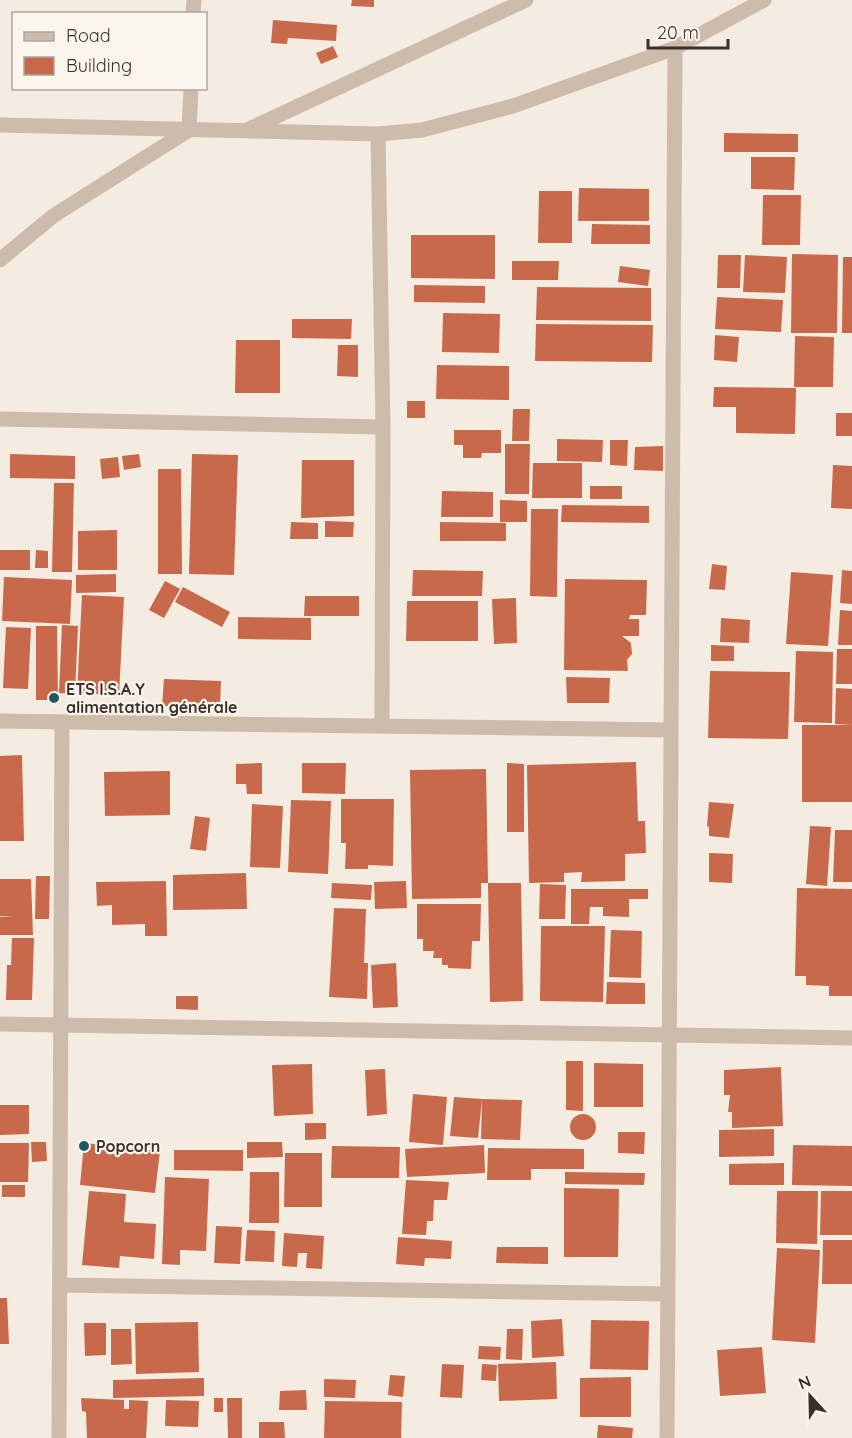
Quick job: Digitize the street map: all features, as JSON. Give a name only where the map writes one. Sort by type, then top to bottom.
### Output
[{"type":"street","points":[[244,131],[526,0]]},
{"type":"street","points":[[0,125],[378,134],[422,130],[513,106],[675,48],[764,0]]},
{"type":"street","points":[[667,1438],[675,48]]},
{"type":"street","points":[[189,130],[191,90]]},
{"type":"street","points":[[0,260],[53,216],[189,130]]},
{"type":"street","points":[[378,134],[383,427],[382,726]]},
{"type":"street","points":[[0,419],[383,427]]},
{"type":"street","points":[[0,721],[671,730]]},
{"type":"street","points":[[59,1438],[62,722]]},
{"type":"street","points":[[0,1024],[852,1038]]},
{"type":"street","points":[[60,1285],[668,1294]]},
{"type":"building","points":[[352,0],[374,0],[374,7],[351,6]]},
{"type":"building","points":[[273,20],[337,25],[336,41],[288,38],[287,44],[271,43]]},
{"type":"building","points":[[333,46],[338,57],[321,64],[316,53]]},
{"type":"building","points":[[724,133],[798,134],[798,152],[724,152]]},
{"type":"building","points":[[751,157],[795,157],[794,190],[751,189]]},
{"type":"building","points":[[579,188],[649,189],[649,221],[578,221]]},
{"type":"building","points":[[539,191],[572,191],[572,243],[538,243]]},
{"type":"building","points":[[763,195],[801,195],[800,245],[762,245]]},
{"type":"building","points":[[592,224],[650,225],[650,244],[591,244]]},
{"type":"building","points":[[411,235],[495,235],[495,279],[411,278]]},
{"type":"building","points":[[792,254],[838,255],[837,333],[791,333]]},
{"type":"building","points":[[718,255],[741,255],[740,288],[717,288]]},
{"type":"building","points":[[745,255],[787,257],[785,293],[743,292]]},
{"type":"building","points":[[843,257],[852,257],[852,333],[842,333]]},
{"type":"building","points":[[512,261],[559,261],[558,280],[512,280]]},
{"type":"building","points":[[620,266],[650,270],[648,286],[618,282]]},
{"type":"building","points":[[414,285],[485,286],[485,303],[414,302]]},
{"type":"building","points":[[537,287],[651,288],[651,321],[536,320]]},
{"type":"building","points":[[717,297],[783,300],[781,332],[715,329]]},
{"type":"building","points":[[443,313],[500,314],[499,353],[442,352]]},
{"type":"building","points":[[292,319],[352,319],[351,339],[292,338]]},
{"type":"building","points":[[536,324],[653,325],[652,362],[535,361]]},
{"type":"building","points":[[715,335],[739,337],[737,362],[714,360]]},
{"type":"building","points":[[795,336],[834,337],[833,387],[794,387]]},
{"type":"building","points":[[236,340],[280,340],[280,393],[235,393]]},
{"type":"building","points":[[338,345],[358,345],[358,377],[337,376]]},
{"type":"building","points":[[437,365],[509,366],[509,400],[436,399]]},
{"type":"building","points":[[714,387],[796,388],[795,434],[736,433],[736,407],[713,407]]},
{"type":"building","points":[[407,401],[425,401],[425,418],[407,418]]},
{"type":"building","points":[[513,409],[530,409],[529,441],[512,441]]},
{"type":"building","points":[[836,413],[852,413],[852,436],[836,436]]},
{"type":"building","points":[[454,430],[501,430],[501,453],[482,453],[481,458],[463,458],[463,445],[454,445]]},
{"type":"building","points":[[557,439],[603,440],[602,462],[557,461]]},
{"type":"building","points":[[610,440],[628,440],[627,466],[610,465]]},
{"type":"building","points":[[505,444],[530,444],[529,494],[505,494]]},
{"type":"building","points":[[663,446],[663,471],[634,470],[635,447]]},
{"type":"building","points":[[10,454],[75,456],[75,479],[10,478]]},
{"type":"building","points":[[139,454],[141,467],[124,470],[122,456]]},
{"type":"building","points":[[192,454],[238,455],[234,575],[189,574]]},
{"type":"building","points":[[118,457],[120,477],[102,479],[100,459]]},
{"type":"building","points":[[302,460],[354,460],[354,516],[301,518]]},
{"type":"building","points":[[533,463],[582,463],[582,498],[532,498]]},
{"type":"building","points":[[833,465],[852,466],[852,509],[831,508]]},
{"type":"building","points":[[158,469],[181,469],[182,574],[158,574]]},
{"type":"building","points":[[54,483],[74,483],[72,572],[52,572]]},
{"type":"building","points":[[590,486],[622,486],[622,499],[590,499]]},
{"type":"building","points":[[442,491],[493,492],[493,517],[441,517]]},
{"type":"building","points":[[500,500],[527,501],[527,522],[500,522]]},
{"type":"building","points":[[562,505],[649,506],[649,523],[561,522]]},
{"type":"building","points":[[531,509],[558,509],[557,597],[530,596]]},
{"type":"building","points":[[325,521],[354,522],[353,537],[325,537]]},
{"type":"building","points":[[291,522],[318,523],[318,539],[290,539]]},
{"type":"building","points":[[440,522],[506,523],[506,541],[440,541]]},
{"type":"building","points":[[117,530],[117,570],[78,570],[78,531]]},
{"type":"building","points":[[0,550],[30,550],[30,570],[0,570]]},
{"type":"building","points":[[36,550],[48,551],[48,568],[35,568]]},
{"type":"building","points":[[712,564],[727,566],[725,590],[709,589]]},
{"type":"building","points":[[413,570],[483,571],[482,596],[412,596]]},
{"type":"building","points":[[842,570],[852,571],[852,604],[840,603]]},
{"type":"building","points":[[791,572],[833,575],[828,646],[786,644]]},
{"type":"building","points":[[116,574],[116,592],[76,593],[76,575]]},
{"type":"building","points":[[4,577],[72,580],[70,624],[2,621]]},
{"type":"building","points":[[565,579],[647,580],[646,615],[630,615],[629,619],[639,619],[639,636],[622,636],[631,643],[632,654],[627,660],[628,671],[564,670]]},
{"type":"building","points":[[165,581],[180,589],[164,618],[149,610]]},
{"type":"building","points":[[183,587],[230,612],[222,627],[175,602]]},
{"type":"building","points":[[82,595],[124,597],[119,695],[77,693]]},
{"type":"building","points":[[305,596],[359,596],[359,616],[304,616]]},
{"type":"building","points":[[516,598],[517,643],[494,644],[492,599]]},
{"type":"building","points":[[407,601],[478,601],[478,641],[406,641]]},
{"type":"building","points":[[840,610],[852,611],[852,645],[838,645]]},
{"type":"building","points":[[238,617],[311,618],[311,640],[238,639]]},
{"type":"building","points":[[721,618],[750,620],[749,643],[720,642]]},
{"type":"building","points":[[62,625],[78,626],[75,694],[59,693]]},
{"type":"building","points":[[36,626],[57,626],[58,700],[36,700]]},
{"type":"building","points":[[6,627],[31,628],[28,689],[3,688]]},
{"type":"building","points":[[711,645],[734,646],[734,661],[711,661]]},
{"type":"building","points":[[837,649],[852,649],[852,684],[836,684]]},
{"type":"building","points":[[796,651],[833,652],[832,723],[794,722]]},
{"type":"building","points":[[710,671],[790,672],[788,739],[708,738]]},
{"type":"building","points":[[566,677],[610,678],[609,703],[567,703]]},
{"type":"building","points":[[164,679],[221,681],[220,709],[162,706]]},
{"type":"building","points":[[836,688],[852,689],[852,725],[835,724]]},
{"type":"building","points":[[802,725],[852,725],[852,802],[802,802]]},
{"type":"building","points":[[22,755],[24,841],[0,841],[0,756]]},
{"type":"building","points":[[636,762],[638,821],[645,821],[646,853],[625,854],[625,881],[581,882],[582,872],[564,873],[564,882],[529,883],[527,765]]},
{"type":"building","points":[[262,763],[262,794],[247,794],[246,784],[236,784],[236,764]]},
{"type":"building","points":[[302,763],[346,763],[345,794],[302,793]]},
{"type":"building","points":[[507,763],[524,764],[524,832],[507,832]]},
{"type":"building","points":[[486,769],[488,883],[481,883],[481,898],[412,899],[410,770]]},
{"type":"building","points":[[170,771],[170,815],[105,816],[104,772]]},
{"type":"building","points":[[341,799],[394,799],[393,866],[368,865],[368,869],[345,869],[346,843],[341,843]]},
{"type":"building","points":[[291,800],[331,801],[328,874],[288,872]]},
{"type":"building","points":[[709,802],[734,804],[729,838],[709,836],[707,826]]},
{"type":"building","points":[[252,804],[283,806],[280,868],[250,867]]},
{"type":"building","points":[[195,816],[210,818],[206,851],[190,849]]},
{"type":"building","points":[[810,826],[831,827],[827,886],[806,884]]},
{"type":"building","points":[[835,830],[852,830],[852,882],[833,882]]},
{"type":"building","points":[[709,853],[733,854],[732,883],[709,882]]},
{"type":"building","points":[[246,873],[247,909],[173,910],[173,875]]},
{"type":"building","points":[[36,876],[50,876],[49,919],[35,919]]},
{"type":"building","points":[[0,879],[31,879],[33,935],[0,935],[0,917],[13,917],[0,916]]},
{"type":"building","points":[[166,881],[167,936],[145,936],[145,924],[112,925],[112,905],[97,906],[96,882]]},
{"type":"building","points":[[406,881],[407,908],[375,909],[374,882]]},
{"type":"building","points":[[332,883],[372,885],[371,900],[331,898]]},
{"type":"building","points":[[488,883],[521,883],[523,1001],[490,1002]]},
{"type":"building","points":[[540,884],[566,885],[565,919],[539,919]]},
{"type":"building","points":[[797,888],[852,889],[852,996],[829,996],[829,986],[806,985],[806,976],[795,976]]},
{"type":"building","points":[[571,889],[648,889],[648,899],[629,899],[629,917],[603,916],[603,907],[590,907],[589,924],[571,924]]},
{"type":"building","points":[[417,904],[481,904],[480,941],[472,941],[471,969],[448,968],[448,965],[442,965],[442,958],[433,958],[434,951],[423,951],[423,939],[417,939]]},
{"type":"building","points":[[334,908],[366,909],[364,963],[368,963],[367,999],[329,997]]},
{"type":"building","points":[[541,926],[605,926],[603,1002],[540,1001]]},
{"type":"building","points":[[611,930],[642,931],[641,978],[609,977]]},
{"type":"building","points":[[12,938],[34,938],[32,1000],[6,1000],[7,965],[11,965]]},
{"type":"building","points":[[396,963],[398,1007],[373,1008],[371,965]]},
{"type":"building","points":[[607,982],[645,983],[645,1004],[606,1004]]},
{"type":"building","points":[[176,996],[198,996],[198,1010],[176,1009]]},
{"type":"building","points":[[566,1061],[583,1061],[583,1111],[566,1110]]},
{"type":"building","points":[[594,1063],[643,1064],[643,1107],[594,1107]]},
{"type":"building","points":[[312,1064],[313,1114],[274,1116],[272,1065]]},
{"type":"building","points":[[781,1067],[783,1126],[732,1128],[732,1112],[728,1112],[730,1095],[724,1095],[724,1070]]},
{"type":"building","points":[[385,1069],[387,1114],[367,1116],[365,1070]]},
{"type":"building","points":[[413,1094],[447,1097],[443,1145],[409,1142]]},
{"type":"building","points":[[454,1097],[482,1099],[478,1138],[450,1136]]},
{"type":"building","points":[[482,1099],[522,1100],[520,1140],[481,1139]]},
{"type":"building","points":[[0,1105],[29,1105],[29,1134],[0,1135]]},
{"type":"building","points":[[583,1114],[592,1118],[596,1127],[592,1136],[583,1140],[574,1136],[570,1127],[574,1118]]},
{"type":"building","points":[[305,1123],[326,1123],[326,1139],[305,1140]]},
{"type":"building","points":[[774,1129],[774,1156],[719,1157],[719,1130]]},
{"type":"building","points":[[618,1132],[645,1132],[644,1154],[618,1153]]},
{"type":"building","points":[[31,1142],[46,1142],[47,1161],[32,1162]]},
{"type":"building","points":[[247,1142],[282,1142],[283,1157],[247,1158]]},
{"type":"building","points":[[0,1143],[29,1143],[28,1182],[0,1182]]},
{"type":"building","points":[[84,1143],[160,1151],[155,1193],[80,1185]]},
{"type":"building","points":[[484,1145],[485,1173],[407,1177],[405,1149]]},
{"type":"building","points":[[793,1145],[852,1146],[852,1186],[792,1185]]},
{"type":"building","points":[[332,1146],[400,1147],[399,1178],[331,1178]]},
{"type":"building","points":[[488,1148],[584,1149],[584,1169],[531,1169],[531,1180],[487,1180]]},
{"type":"building","points":[[174,1150],[243,1150],[243,1171],[174,1170]]},
{"type":"building","points":[[285,1153],[322,1153],[322,1207],[284,1207]]},
{"type":"building","points":[[784,1163],[784,1185],[729,1185],[729,1164]]},
{"type":"building","points":[[250,1172],[279,1172],[279,1223],[249,1223]]},
{"type":"building","points":[[565,1172],[645,1173],[644,1185],[565,1184]]},
{"type":"building","points":[[165,1177],[209,1179],[206,1251],[180,1250],[180,1265],[162,1264]]},
{"type":"building","points":[[406,1180],[449,1182],[447,1200],[434,1200],[433,1221],[427,1221],[426,1235],[402,1234]]},
{"type":"building","points":[[2,1185],[25,1185],[25,1197],[2,1197]]},
{"type":"building","points":[[564,1188],[619,1189],[618,1257],[564,1257]]},
{"type":"building","points":[[89,1191],[126,1194],[124,1222],[156,1224],[154,1259],[120,1256],[119,1268],[82,1265]]},
{"type":"building","points":[[777,1191],[818,1191],[817,1244],[776,1243]]},
{"type":"building","points":[[821,1191],[852,1191],[852,1235],[820,1235]]},
{"type":"building","points":[[216,1226],[242,1227],[240,1264],[214,1263]]},
{"type":"building","points":[[247,1230],[275,1231],[274,1262],[245,1261]]},
{"type":"building","points":[[284,1233],[324,1236],[322,1269],[306,1268],[307,1253],[298,1253],[297,1267],[282,1266]]},
{"type":"building","points":[[398,1237],[452,1241],[451,1259],[425,1258],[424,1266],[396,1264]]},
{"type":"building","points":[[823,1240],[852,1240],[852,1284],[822,1284]]},
{"type":"building","points":[[497,1247],[548,1247],[548,1264],[496,1263]]},
{"type":"building","points":[[777,1248],[820,1250],[815,1343],[772,1340]]},
{"type":"building","points":[[0,1298],[7,1298],[9,1344],[0,1344]]},
{"type":"building","points":[[562,1319],[564,1356],[532,1358],[531,1321]]},
{"type":"building","points":[[591,1320],[649,1321],[648,1370],[590,1369]]},
{"type":"building","points":[[198,1322],[199,1372],[136,1374],[135,1323]]},
{"type":"building","points":[[84,1323],[106,1323],[106,1355],[85,1356]]},
{"type":"building","points":[[111,1329],[131,1329],[132,1364],[111,1365]]},
{"type":"building","points":[[507,1329],[523,1329],[522,1360],[506,1359]]},
{"type":"building","points":[[479,1346],[501,1347],[500,1360],[478,1359]]},
{"type":"building","points":[[762,1347],[766,1393],[720,1396],[717,1350]]},
{"type":"building","points":[[556,1362],[557,1399],[499,1401],[498,1364]]},
{"type":"building","points":[[442,1364],[464,1365],[462,1398],[440,1397]]},
{"type":"building","points":[[482,1364],[497,1365],[496,1381],[481,1380]]},
{"type":"building","points":[[390,1375],[405,1376],[403,1397],[388,1395]]},
{"type":"building","points":[[631,1377],[631,1417],[580,1417],[580,1378]]},
{"type":"building","points":[[204,1378],[204,1396],[113,1398],[113,1380]]},
{"type":"building","points":[[324,1379],[356,1380],[355,1398],[324,1397]]},
{"type":"building","points":[[306,1390],[307,1410],[279,1410],[280,1391]]},
{"type":"building","points":[[81,1398],[124,1400],[124,1409],[129,1409],[129,1400],[148,1401],[146,1438],[87,1438],[86,1412],[82,1411]]},
{"type":"building","points":[[214,1398],[223,1398],[223,1412],[214,1412]]},
{"type":"building","points":[[227,1398],[242,1398],[242,1438],[228,1438]]},
{"type":"building","points":[[166,1400],[199,1401],[198,1427],[165,1426]]},
{"type":"building","points":[[325,1401],[402,1402],[401,1438],[324,1438]]},
{"type":"building","points":[[259,1422],[284,1422],[285,1438],[259,1438]]},
{"type":"building","points":[[598,1425],[633,1428],[632,1438],[597,1438]]},
{"type":"place","name":"ETS I.S.A.Y alimentation générale","points":[[54,698]]},
{"type":"place","name":"Popcorn","points":[[84,1146]]}]
